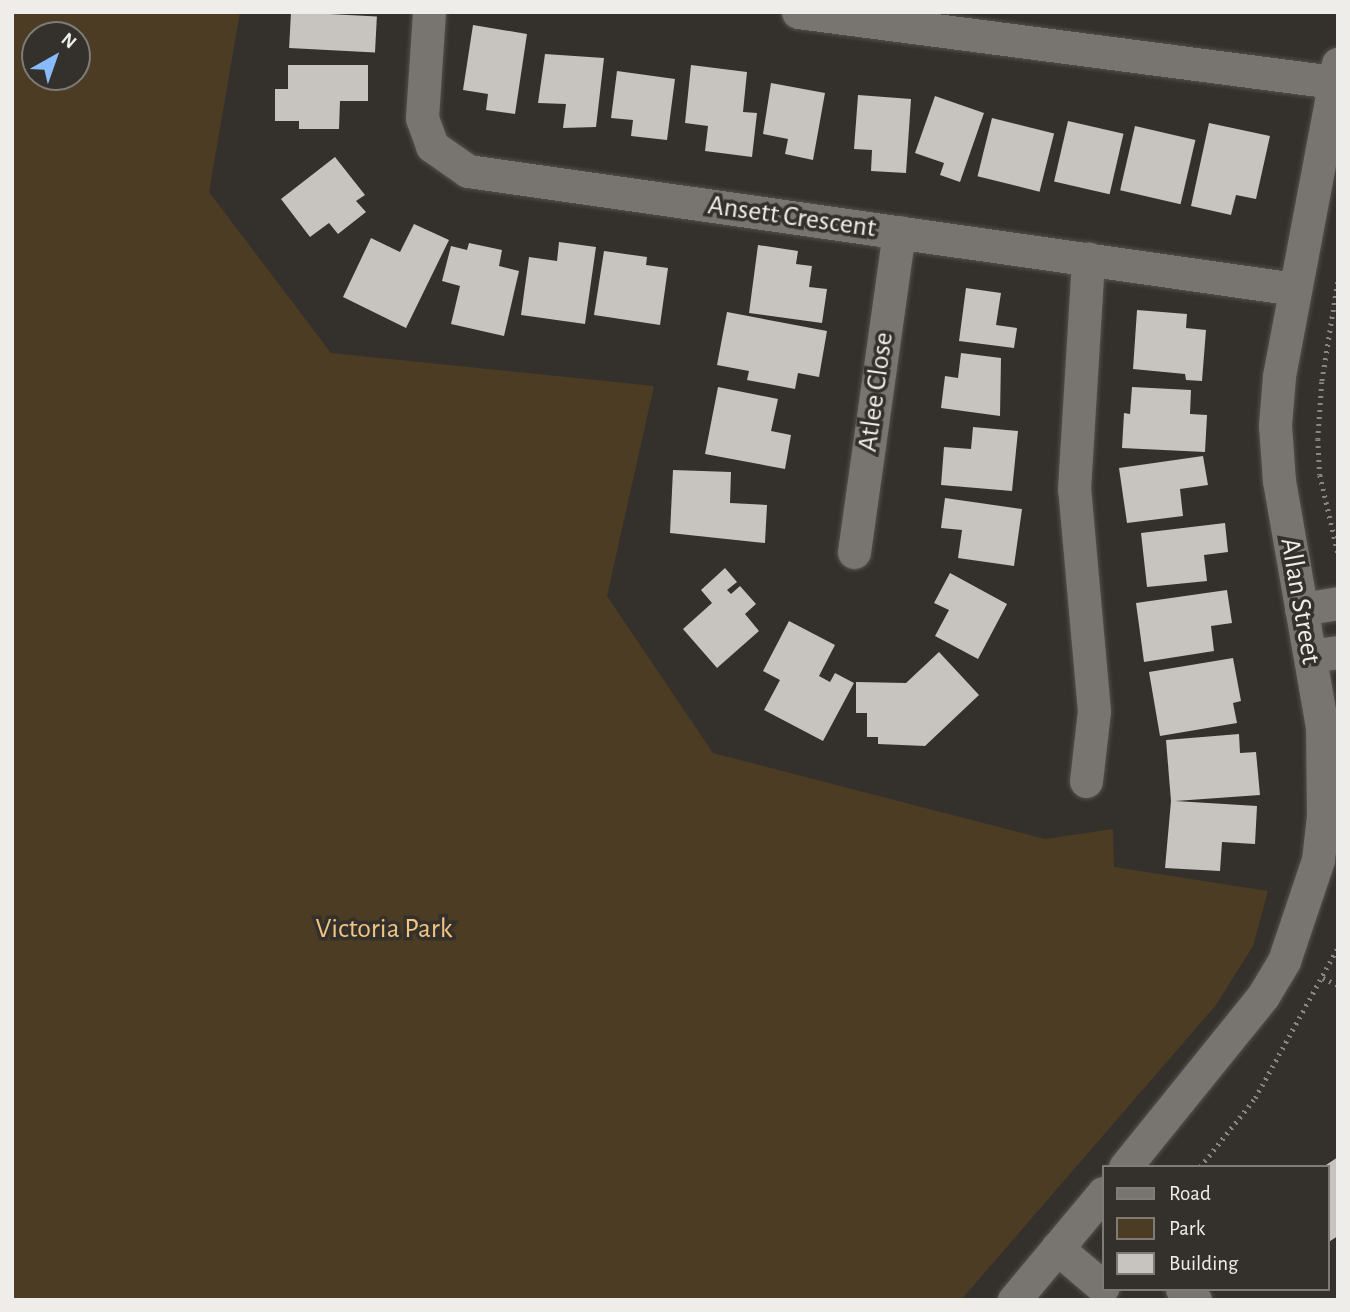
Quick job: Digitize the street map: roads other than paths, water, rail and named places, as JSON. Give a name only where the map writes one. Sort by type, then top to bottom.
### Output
[{"type":"street","name":"Ansett Crescent","points":[[429,12],[422,118],[432,146],[468,172],[1295,289]]},
{"type":"street","points":[[798,12],[1335,73]]},
{"type":"street","name":"Allan Street","points":[[1127,1165],[1263,996],[1284,961],[1304,911],[1318,860],[1324,805],[1324,654],[1301,609],[1276,457],[1276,397],[1335,73]]},
{"type":"street","name":"Atlee Close","points":[[853,552],[899,232]]},
{"type":"street","points":[[1086,781],[1094,711],[1074,489],[1088,258]]},
{"type":"street","points":[[1301,609],[1338,603]]},
{"type":"street","points":[[1014,1300],[1057,1248],[1098,1208]]},
{"type":"street","points":[[1057,1248],[1102,1286]]},
{"type":"park label","name":"Victoria Park","points":[[384,929]]}]
